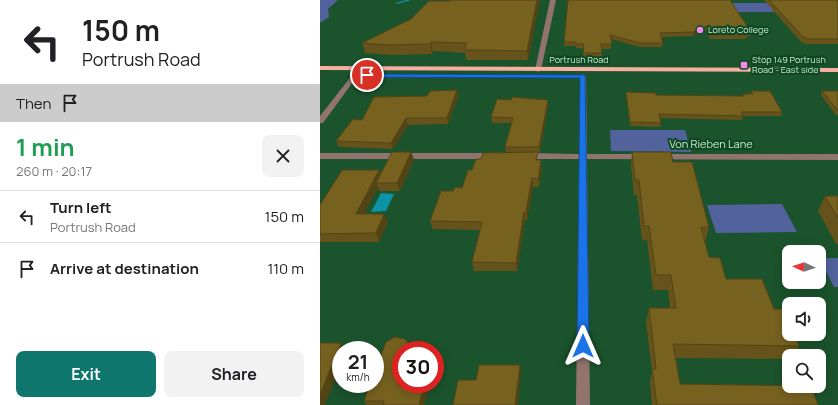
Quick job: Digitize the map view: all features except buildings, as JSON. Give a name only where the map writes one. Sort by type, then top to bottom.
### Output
[{"type":"highway","name":"Portrush Road","points":[[320,68],[838,70]]},
{"type":"highway","name":"Portrush Road","points":[[320,75],[838,78]]},
{"type":"street","points":[[538,70],[553,0]]},
{"type":"street","points":[[320,121],[355,75]]},
{"type":"street","points":[[583,76],[583,405]]},
{"type":"street","points":[[320,156],[502,156]]},
{"type":"street","name":"Von Rieben Lane","points":[[517,156],[838,157]]},
{"type":"shaded area","points":[[320,0],[338,0],[328,9],[329,17],[320,23]]},
{"type":"shaded area","points":[[731,3],[777,3],[785,12],[737,12]]},
{"type":"shaded area","points":[[610,130],[685,130],[691,152],[611,151]]},
{"type":"shaded area","points":[[381,193],[394,194],[386,211],[371,212]]},
{"type":"shaded area","points":[[782,204],[797,232],[716,233],[707,205]]},
{"type":"shaded area","points":[[826,258],[838,258],[838,287],[834,287],[826,272]]},
{"type":"waterway","points":[[397,3],[410,0]]},
{"type":"place","name":"Loreto College","points":[[700,30]]},
{"type":"place","name":"Stop 149 Portrush Road - East side","points":[[744,65]]},
{"type":"route","points":[[367,75],[583,76],[583,346]]}]
